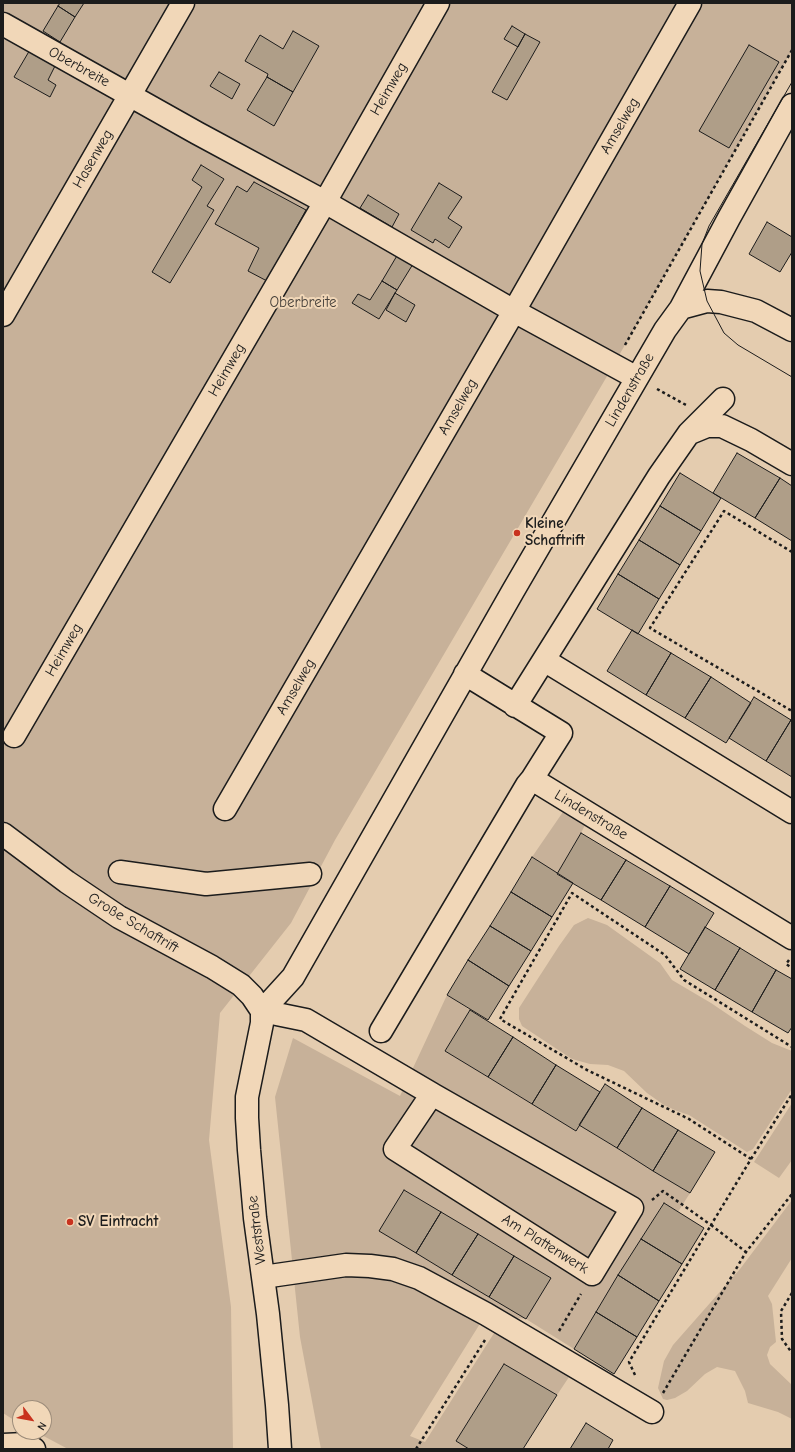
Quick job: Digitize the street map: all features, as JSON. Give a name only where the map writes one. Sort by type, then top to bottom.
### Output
[{"type":"street","name":"Hasenweg","points":[[3,315],[183,3]]},
{"type":"street","name":"Heimweg","points":[[14,736],[325,202],[438,3]]},
{"type":"street","name":"Amselweg","points":[[225,809],[514,311],[690,3]]},
{"type":"street","name":"Oberbreite","points":[[3,24],[325,202],[514,311],[637,378]]},
{"type":"street","name":"Lindenstraße","points":[[262,1011],[293,977],[465,674],[665,330],[681,308],[792,105]]},
{"type":"street","points":[[681,308],[707,301],[721,302],[756,312],[792,330]]},
{"type":"street","points":[[515,706],[659,476],[689,433],[724,400]]},
{"type":"street","points":[[689,433],[707,426],[722,426],[751,440],[792,464]]},
{"type":"street","points":[[544,660],[792,812]]},
{"type":"street","points":[[382,1031],[527,785],[560,733],[465,674]]},
{"type":"street","name":"Lindenstraße","points":[[532,779],[792,938]]},
{"type":"street","name":"Große Schaftrift","points":[[3,834],[67,882],[119,917],[212,967],[241,985],[252,996],[262,1011]]},
{"type":"street","points":[[120,872],[206,884],[310,874]]},
{"type":"street","points":[[262,1011],[306,1020],[632,1208]]},
{"type":"street","name":"Weststraße","points":[[262,1011],[262,1024],[248,1097],[248,1150],[278,1406],[280,1449]]},
{"type":"street","name":"Am Plattenwerk","points":[[432,1094],[395,1149],[592,1274],[632,1208]]},
{"type":"street","points":[[263,1276],[346,1265],[370,1266],[394,1270],[419,1278],[498,1321],[652,1412]]},
{"type":"street","points":[[3,1446],[25,1444],[34,1449]]},
{"type":"path","points":[[613,366],[792,50]]},
{"type":"path","points":[[637,378],[674,399],[707,415]]},
{"type":"path","points":[[792,552],[724,511],[650,628],[792,711]]},
{"type":"path","points":[[751,1159],[689,1119],[587,1070],[500,1019],[572,893],[665,955],[684,980],[792,1047]]},
{"type":"path","points":[[792,956],[786,964],[792,968]]},
{"type":"path","points":[[636,1376],[629,1362],[711,1224],[792,1094]]},
{"type":"path","points":[[632,1208],[641,1208],[663,1192],[711,1224],[746,1252]]},
{"type":"path","points":[[652,1412],[746,1252],[792,1194]]},
{"type":"path","points":[[547,1351],[592,1274]]},
{"type":"path","points":[[792,1293],[781,1312],[782,1339],[792,1353]]},
{"type":"path","points":[[416,1449],[498,1321]]},
{"type":"green space","name":"Oberbreite","points":[[3,3],[792,3],[792,50],[613,366],[335,840],[291,923],[220,1013],[209,1140],[231,1307],[233,1449],[68,1449],[51,1440],[52,1400],[12,1400],[12,1419],[3,1413]]},
{"type":"green space","points":[[565,809],[590,815],[557,874],[532,857]]},
{"type":"green space","points":[[588,918],[607,925],[660,963],[672,980],[711,1003],[772,1043],[792,1051],[792,1089],[753,1149],[747,1152],[689,1115],[664,1105],[647,1093],[624,1071],[608,1065],[590,1064],[572,1059],[522,1026],[519,1019],[519,1008],[574,925]]},
{"type":"green space","points":[[447,995],[470,1010],[445,1051],[576,1131],[579,1125],[690,1193],[678,1212],[663,1203],[574,1349],[526,1319],[486,1314],[410,1436],[425,1442],[496,1330],[569,1377],[557,1395],[504,1364],[456,1441],[469,1449],[321,1449],[300,1337],[275,1097],[293,1038],[400,1096]]},
{"type":"green space","points":[[792,1103],[792,1160],[779,1178],[754,1162]]},
{"type":"green space","points":[[792,1200],[792,1258],[768,1296],[772,1304],[776,1342],[770,1347],[767,1355],[770,1364],[792,1385],[792,1419],[778,1412],[748,1403],[745,1391],[735,1371],[717,1367],[705,1374],[687,1391],[675,1398],[667,1400],[663,1399],[658,1388],[664,1361],[673,1345],[740,1269]]},
{"type":"building","points":[[60,3],[84,3],[75,17],[58,6]]},
{"type":"building","points":[[58,6],[75,17],[60,42],[43,31]]},
{"type":"building","points":[[512,26],[525,34],[518,47],[504,39]]},
{"type":"building","points":[[293,31],[319,46],[293,92],[267,77],[268,74],[245,61],[260,35],[283,49]]},
{"type":"building","points":[[525,34],[540,42],[507,100],[492,92]]},
{"type":"building","points":[[749,45],[779,62],[729,148],[699,131]]},
{"type":"building","points":[[31,48],[57,62],[48,80],[56,85],[50,97],[14,77]]},
{"type":"building","points":[[219,72],[240,84],[232,99],[210,86]]},
{"type":"building","points":[[267,77],[293,92],[274,126],[247,110]]},
{"type":"building","points":[[201,165],[224,179],[207,206],[214,210],[170,283],[152,272],[202,187],[192,180]]},
{"type":"building","points":[[254,182],[306,210],[267,281],[248,271],[259,248],[215,224],[237,186],[247,192]]},
{"type":"building","points":[[439,183],[462,197],[448,218],[462,227],[449,248],[435,239],[433,243],[411,230]]},
{"type":"building","points":[[368,195],[399,214],[392,227],[360,208]]},
{"type":"building","points":[[767,222],[792,237],[792,252],[780,272],[749,254]]},
{"type":"building","points":[[398,254],[413,264],[397,290],[382,281]]},
{"type":"building","points":[[382,281],[397,290],[379,319],[352,303],[358,294],[370,300]]},
{"type":"building","points":[[395,293],[415,305],[406,322],[386,310]]},
{"type":"building","points":[[737,453],[780,478],[755,518],[713,493]]},
{"type":"building","points":[[680,473],[721,498],[701,531],[660,506]]},
{"type":"building","points":[[780,478],[792,486],[792,541],[755,518]]},
{"type":"building","points":[[660,506],[701,531],[680,565],[639,540]]},
{"type":"building","points":[[639,540],[680,565],[659,599],[618,574]]},
{"type":"building","points":[[618,574],[659,599],[638,634],[597,609]]},
{"type":"building","points":[[632,630],[671,653],[646,695],[607,671]]},
{"type":"building","points":[[671,653],[711,677],[685,718],[646,695]]},
{"type":"building","points":[[711,677],[751,703],[726,743],[685,718]]},
{"type":"building","points":[[754,697],[791,720],[766,761],[729,738]]},
{"type":"building","points":[[791,720],[792,721],[792,777],[766,761]]},
{"type":"building","points":[[581,833],[626,860],[601,900],[557,874]]},
{"type":"building","points":[[532,857],[573,883],[552,917],[511,892]]},
{"type":"building","points":[[626,860],[670,886],[645,927],[601,900]]},
{"type":"building","points":[[670,886],[714,913],[689,954],[645,927]]},
{"type":"building","points":[[511,892],[552,917],[531,951],[490,926]]},
{"type":"building","points":[[490,926],[531,951],[509,986],[468,960]]},
{"type":"building","points":[[705,927],[740,948],[715,990],[680,969]]},
{"type":"building","points":[[740,948],[776,970],[752,1012],[715,990]]},
{"type":"building","points":[[468,960],[509,986],[488,1020],[447,995]]},
{"type":"building","points":[[776,970],[792,979],[792,1027],[788,1033],[752,1012]]},
{"type":"building","points":[[470,1010],[513,1037],[488,1077],[445,1051]]},
{"type":"building","points":[[513,1037],[556,1065],[532,1104],[488,1077]]},
{"type":"building","points":[[556,1065],[600,1092],[576,1131],[532,1104]]},
{"type":"building","points":[[605,1084],[642,1108],[617,1148],[579,1125]]},
{"type":"building","points":[[642,1108],[678,1130],[653,1171],[617,1148]]},
{"type":"building","points":[[678,1130],[715,1152],[690,1193],[653,1171]]},
{"type":"building","points":[[404,1190],[441,1212],[416,1253],[379,1231]]},
{"type":"building","points":[[664,1203],[704,1228],[682,1264],[641,1239]]},
{"type":"building","points":[[441,1212],[478,1234],[452,1275],[416,1253]]},
{"type":"building","points":[[478,1234],[514,1256],[489,1297],[452,1275]]},
{"type":"building","points":[[641,1239],[682,1264],[659,1301],[618,1275]]},
{"type":"building","points":[[514,1256],[551,1278],[526,1319],[489,1297]]},
{"type":"building","points":[[618,1275],[659,1301],[637,1337],[596,1312]]},
{"type":"building","points":[[596,1312],[637,1337],[614,1374],[574,1349]]},
{"type":"building","points":[[504,1364],[557,1395],[523,1449],[469,1449],[456,1441]]},
{"type":"building","points":[[586,1423],[613,1440],[608,1449],[570,1449]]},
{"type":"tram line","points":[[792,82],[709,226],[702,244],[700,271],[707,301],[724,333],[738,345],[792,377]]},
{"type":"place","name":"Kleine Schaftrift","points":[[517,533]]},
{"type":"place","name":"SV Eintracht","points":[[70,1222]]}]
